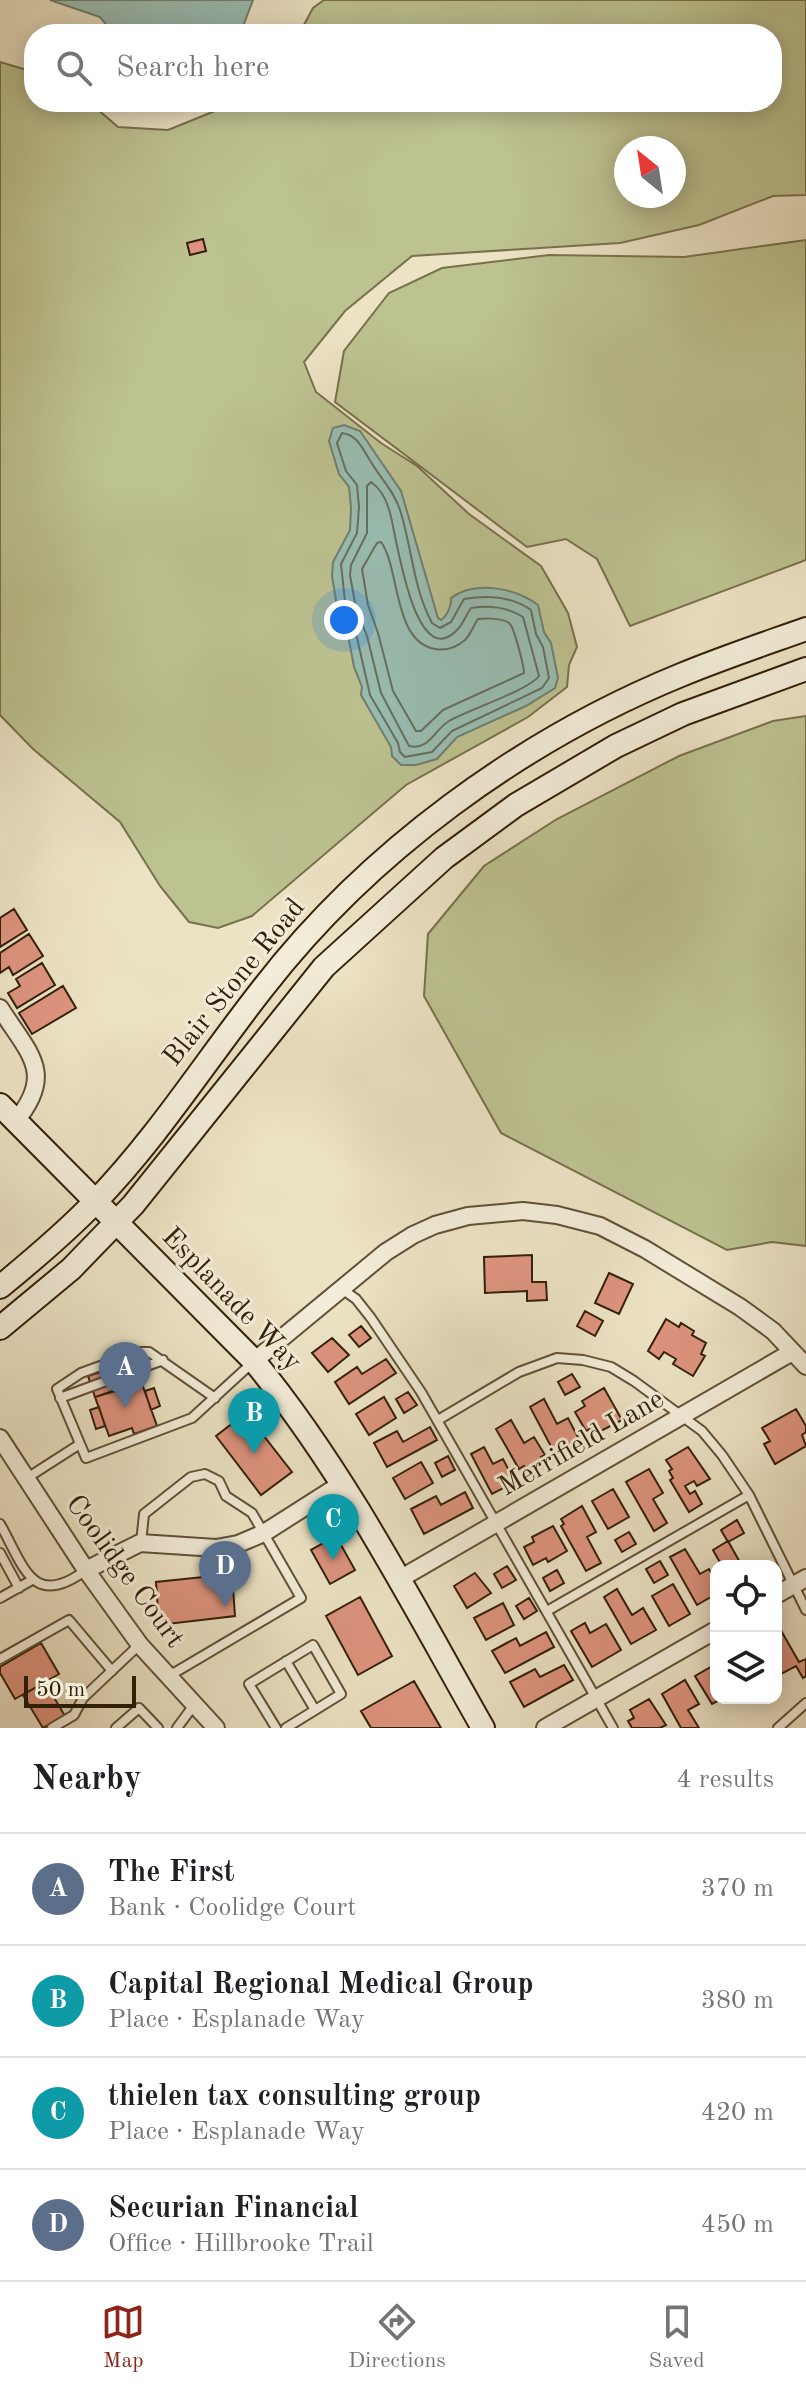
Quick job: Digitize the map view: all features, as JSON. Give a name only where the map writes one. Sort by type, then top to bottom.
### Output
[{"type":"street","name":"Blair Stone Road","points":[[0,1287],[41,1254],[95,1202],[226,1040],[263,987],[375,866],[487,779],[586,720],[680,675],[806,629]]},
{"type":"street","points":[[0,1328],[71,1269],[116,1224],[156,1179],[324,967],[444,858],[516,805],[616,746],[683,714],[806,669]]},
{"type":"street","points":[[0,1008],[29,1055],[37,1080],[30,1104],[7,1114]]},
{"type":"street","name":"Esplanade Way","points":[[7,1114],[254,1361],[297,1415],[341,1484],[483,1728]]},
{"type":"street","points":[[254,1361],[386,1252],[435,1225],[492,1213],[523,1211],[557,1215],[600,1226],[645,1249],[740,1307],[773,1331],[806,1366]]},
{"type":"street","name":"Merrifield Lane","points":[[398,1580],[792,1352]]},
{"type":"street","name":"Coolidge Court","points":[[2,1446],[140,1645],[216,1728]]},
{"type":"street","points":[[86,1570],[140,1543],[216,1548],[238,1544],[264,1533],[341,1484]]},
{"type":"street","points":[[782,1592],[800,1582]]},
{"type":"street","points":[[545,1728],[713,1632]]},
{"type":"lane","points":[[341,1288],[356,1299],[395,1349],[613,1728]]},
{"type":"lane","points":[[58,1394],[81,1373],[139,1352],[149,1352],[215,1398]]},
{"type":"lane","points":[[438,1420],[519,1372],[557,1358],[611,1367],[702,1431],[722,1455],[800,1582],[806,1610]]},
{"type":"lane","points":[[58,1394],[163,1360]]},
{"type":"lane","points":[[58,1394],[86,1458],[192,1418],[254,1361]]},
{"type":"lane","points":[[26,1479],[80,1444]]},
{"type":"lane","points":[[140,1543],[144,1514],[191,1477],[205,1474],[219,1481],[226,1496],[252,1513],[301,1598],[168,1676]]},
{"type":"lane","points":[[547,1611],[749,1495]]},
{"type":"lane","points":[[0,1524],[32,1580],[45,1587],[60,1585],[86,1570]]},
{"type":"lane","points":[[0,1553],[19,1588]]},
{"type":"lane","points":[[0,1598],[32,1580]]},
{"type":"lane","points":[[0,1659],[69,1620],[112,1671]]},
{"type":"lane","points":[[52,1728],[74,1715],[83,1698],[140,1645]]},
{"type":"lane","points":[[276,1728],[249,1684],[313,1645],[341,1694],[286,1728]]},
{"type":"lane","points":[[286,1661],[315,1710]]},
{"type":"lane","points":[[778,1728],[806,1703]]},
{"type":"lane","points":[[177,1728],[194,1705]]},
{"type":"lane","points":[[116,1728],[139,1708],[158,1728]]},
{"type":"green space","points":[[324,0],[806,0],[806,195],[773,196],[699,225],[620,243],[412,256],[345,311],[304,362],[316,392],[381,443],[417,466],[469,514],[541,566],[568,613],[577,647],[569,665],[567,687],[528,717],[406,785],[252,916],[218,928],[189,922],[160,886],[120,822],[33,749],[0,715],[0,62],[24,69],[24,112],[101,112],[118,127],[168,130],[212,112],[782,112],[782,24],[304,24],[313,8]]},
{"type":"green space","points":[[806,240],[806,560],[630,626],[597,559],[566,539],[527,547],[335,402],[344,351],[389,293],[442,268],[549,255],[684,257]]},
{"type":"green space","points":[[806,716],[806,1246],[772,1242],[727,1250],[501,1133],[424,996],[428,934],[484,866],[557,819],[679,756],[773,721]]},
{"type":"water","points":[[50,0],[253,0],[244,24],[106,24],[100,17]]},
{"type":"water","points":[[344,425],[360,431],[401,491],[438,618],[443,618],[450,607],[451,598],[461,592],[495,588],[518,594],[538,605],[544,632],[551,643],[558,678],[555,688],[526,706],[457,737],[437,759],[416,765],[401,765],[392,756],[391,747],[361,695],[362,687],[349,640],[338,613],[333,562],[350,530],[351,508],[349,487],[339,474],[329,441],[333,428]]},
{"type":"building","points":[[203,239],[206,251],[190,255],[187,243]]},
{"type":"building","points":[[14,909],[27,930],[0,947],[0,918]]},
{"type":"building","points":[[29,934],[43,956],[13,975],[9,967],[0,973],[0,953]]},
{"type":"building","points":[[42,963],[55,985],[17,1008],[8,993],[20,986],[16,979]]},
{"type":"building","points":[[63,986],[76,1008],[32,1034],[19,1013]]},
{"type":"building","points":[[532,1255],[532,1282],[546,1282],[547,1300],[527,1301],[527,1291],[485,1293],[484,1257]]},
{"type":"building","points":[[609,1273],[633,1284],[619,1314],[595,1303]]},
{"type":"building","points":[[585,1311],[603,1321],[595,1336],[577,1326]]},
{"type":"building","points":[[666,1319],[679,1327],[681,1323],[694,1331],[692,1335],[706,1343],[701,1354],[705,1356],[693,1376],[673,1364],[676,1359],[664,1352],[659,1359],[648,1351]]},
{"type":"building","points":[[361,1326],[371,1338],[359,1347],[349,1335]]},
{"type":"building","points":[[332,1338],[349,1355],[328,1372],[312,1353]]},
{"type":"building","points":[[386,1359],[396,1373],[349,1404],[335,1382],[357,1367],[362,1374]]},
{"type":"building","points":[[107,1370],[115,1391],[95,1397],[88,1376]]},
{"type":"building","points":[[572,1374],[580,1387],[565,1395],[558,1382]]},
{"type":"building","points":[[141,1381],[157,1426],[134,1434],[132,1428],[109,1436],[95,1397]]},
{"type":"building","points":[[154,1388],[160,1406],[151,1410],[145,1391]]},
{"type":"building","points":[[604,1388],[622,1420],[601,1431],[598,1425],[586,1431],[575,1412],[585,1406],[582,1401]]},
{"type":"building","points":[[408,1392],[417,1405],[404,1413],[396,1399]]},
{"type":"building","points":[[384,1397],[396,1418],[369,1435],[356,1414]]},
{"type":"building","points":[[544,1399],[557,1424],[568,1418],[580,1441],[559,1453],[557,1450],[554,1452],[530,1407]]},
{"type":"building","points":[[99,1407],[105,1426],[96,1429],[90,1410]]},
{"type":"building","points":[[796,1409],[806,1426],[806,1432],[802,1435],[806,1446],[775,1464],[764,1444],[770,1441],[762,1428]]},
{"type":"building","points":[[246,1413],[292,1472],[261,1495],[216,1436]]},
{"type":"building","points":[[511,1420],[524,1443],[534,1437],[545,1455],[541,1457],[545,1465],[528,1474],[524,1466],[519,1469],[496,1429]]},
{"type":"building","points":[[430,1427],[437,1440],[387,1467],[374,1443],[397,1431],[403,1442]]},
{"type":"building","points":[[484,1447],[493,1464],[503,1459],[515,1482],[492,1494],[471,1454]]},
{"type":"building","points":[[688,1447],[710,1479],[697,1486],[694,1481],[685,1486],[690,1494],[695,1491],[702,1504],[689,1512],[670,1480],[673,1478],[669,1471],[672,1469],[666,1460]]},
{"type":"building","points":[[448,1456],[455,1470],[442,1477],[435,1463]]},
{"type":"building","points":[[421,1462],[433,1483],[405,1499],[393,1478]]},
{"type":"building","points":[[649,1469],[663,1493],[653,1499],[667,1523],[654,1531],[626,1482]]},
{"type":"building","points":[[613,1489],[629,1517],[608,1529],[592,1501]]},
{"type":"building","points":[[465,1492],[473,1508],[424,1534],[411,1509],[436,1496],[441,1505]]},
{"type":"building","points":[[582,1506],[596,1532],[587,1537],[601,1563],[586,1571],[561,1526],[564,1524],[561,1519]]},
{"type":"building","points":[[737,1520],[744,1533],[728,1542],[721,1530]]},
{"type":"building","points":[[553,1526],[567,1551],[548,1562],[546,1558],[533,1565],[524,1547],[534,1542],[532,1537]]},
{"type":"building","points":[[629,1532],[636,1544],[622,1552],[615,1540]]},
{"type":"building","points":[[336,1536],[355,1570],[330,1584],[311,1550]]},
{"type":"building","points":[[728,1541],[739,1560],[719,1560],[713,1550]]},
{"type":"building","points":[[685,1549],[700,1574],[709,1569],[710,1597],[697,1605],[670,1557]]},
{"type":"building","points":[[660,1561],[668,1575],[654,1583],[646,1569]]},
{"type":"building","points":[[507,1566],[516,1580],[502,1588],[494,1574]]},
{"type":"building","points":[[557,1570],[564,1583],[550,1591],[543,1578]]},
{"type":"building","points":[[475,1573],[491,1593],[467,1608],[454,1586]]},
{"type":"building","points":[[232,1574],[235,1616],[159,1625],[156,1582]]},
{"type":"building","points":[[673,1584],[690,1614],[669,1626],[652,1596]]},
{"type":"building","points":[[617,1589],[632,1615],[643,1608],[656,1630],[631,1644],[604,1597]]},
{"type":"building","points":[[360,1597],[392,1656],[358,1675],[326,1616]]},
{"type":"building","points":[[529,1598],[537,1611],[524,1619],[516,1606]]},
{"type":"building","points":[[503,1603],[514,1625],[486,1640],[474,1618]]},
{"type":"building","points":[[585,1623],[590,1633],[606,1624],[621,1650],[592,1667],[571,1631]]},
{"type":"building","points":[[546,1632],[554,1647],[505,1673],[492,1651],[516,1638],[520,1646]]},
{"type":"building","points":[[782,1632],[799,1662],[806,1659],[806,1676],[803,1678],[796,1666],[782,1673]]},
{"type":"building","points":[[41,1643],[59,1674],[15,1699],[0,1673],[0,1667]]},
{"type":"building","points":[[564,1665],[573,1680],[524,1707],[510,1682],[535,1669],[540,1677]]},
{"type":"building","points":[[710,1667],[710,1701],[695,1676]]},
{"type":"building","points":[[685,1680],[699,1704],[688,1710],[699,1728],[681,1728],[662,1694]]},
{"type":"building","points":[[414,1681],[441,1728],[371,1728],[361,1711]]},
{"type":"building","points":[[45,1682],[65,1716],[43,1728],[23,1695]]},
{"type":"building","points":[[649,1699],[666,1725],[660,1728],[632,1728],[628,1721],[634,1718],[630,1710]]},
{"type":"place","name":"The First","points":[[125,1408]]},
{"type":"place","name":"Capital Regional Medical Group","points":[[254,1454]]},
{"type":"place","name":"thielen tax consulting group","points":[[333,1560]]},
{"type":"place","name":"Securian Financial","points":[[225,1607]]}]
